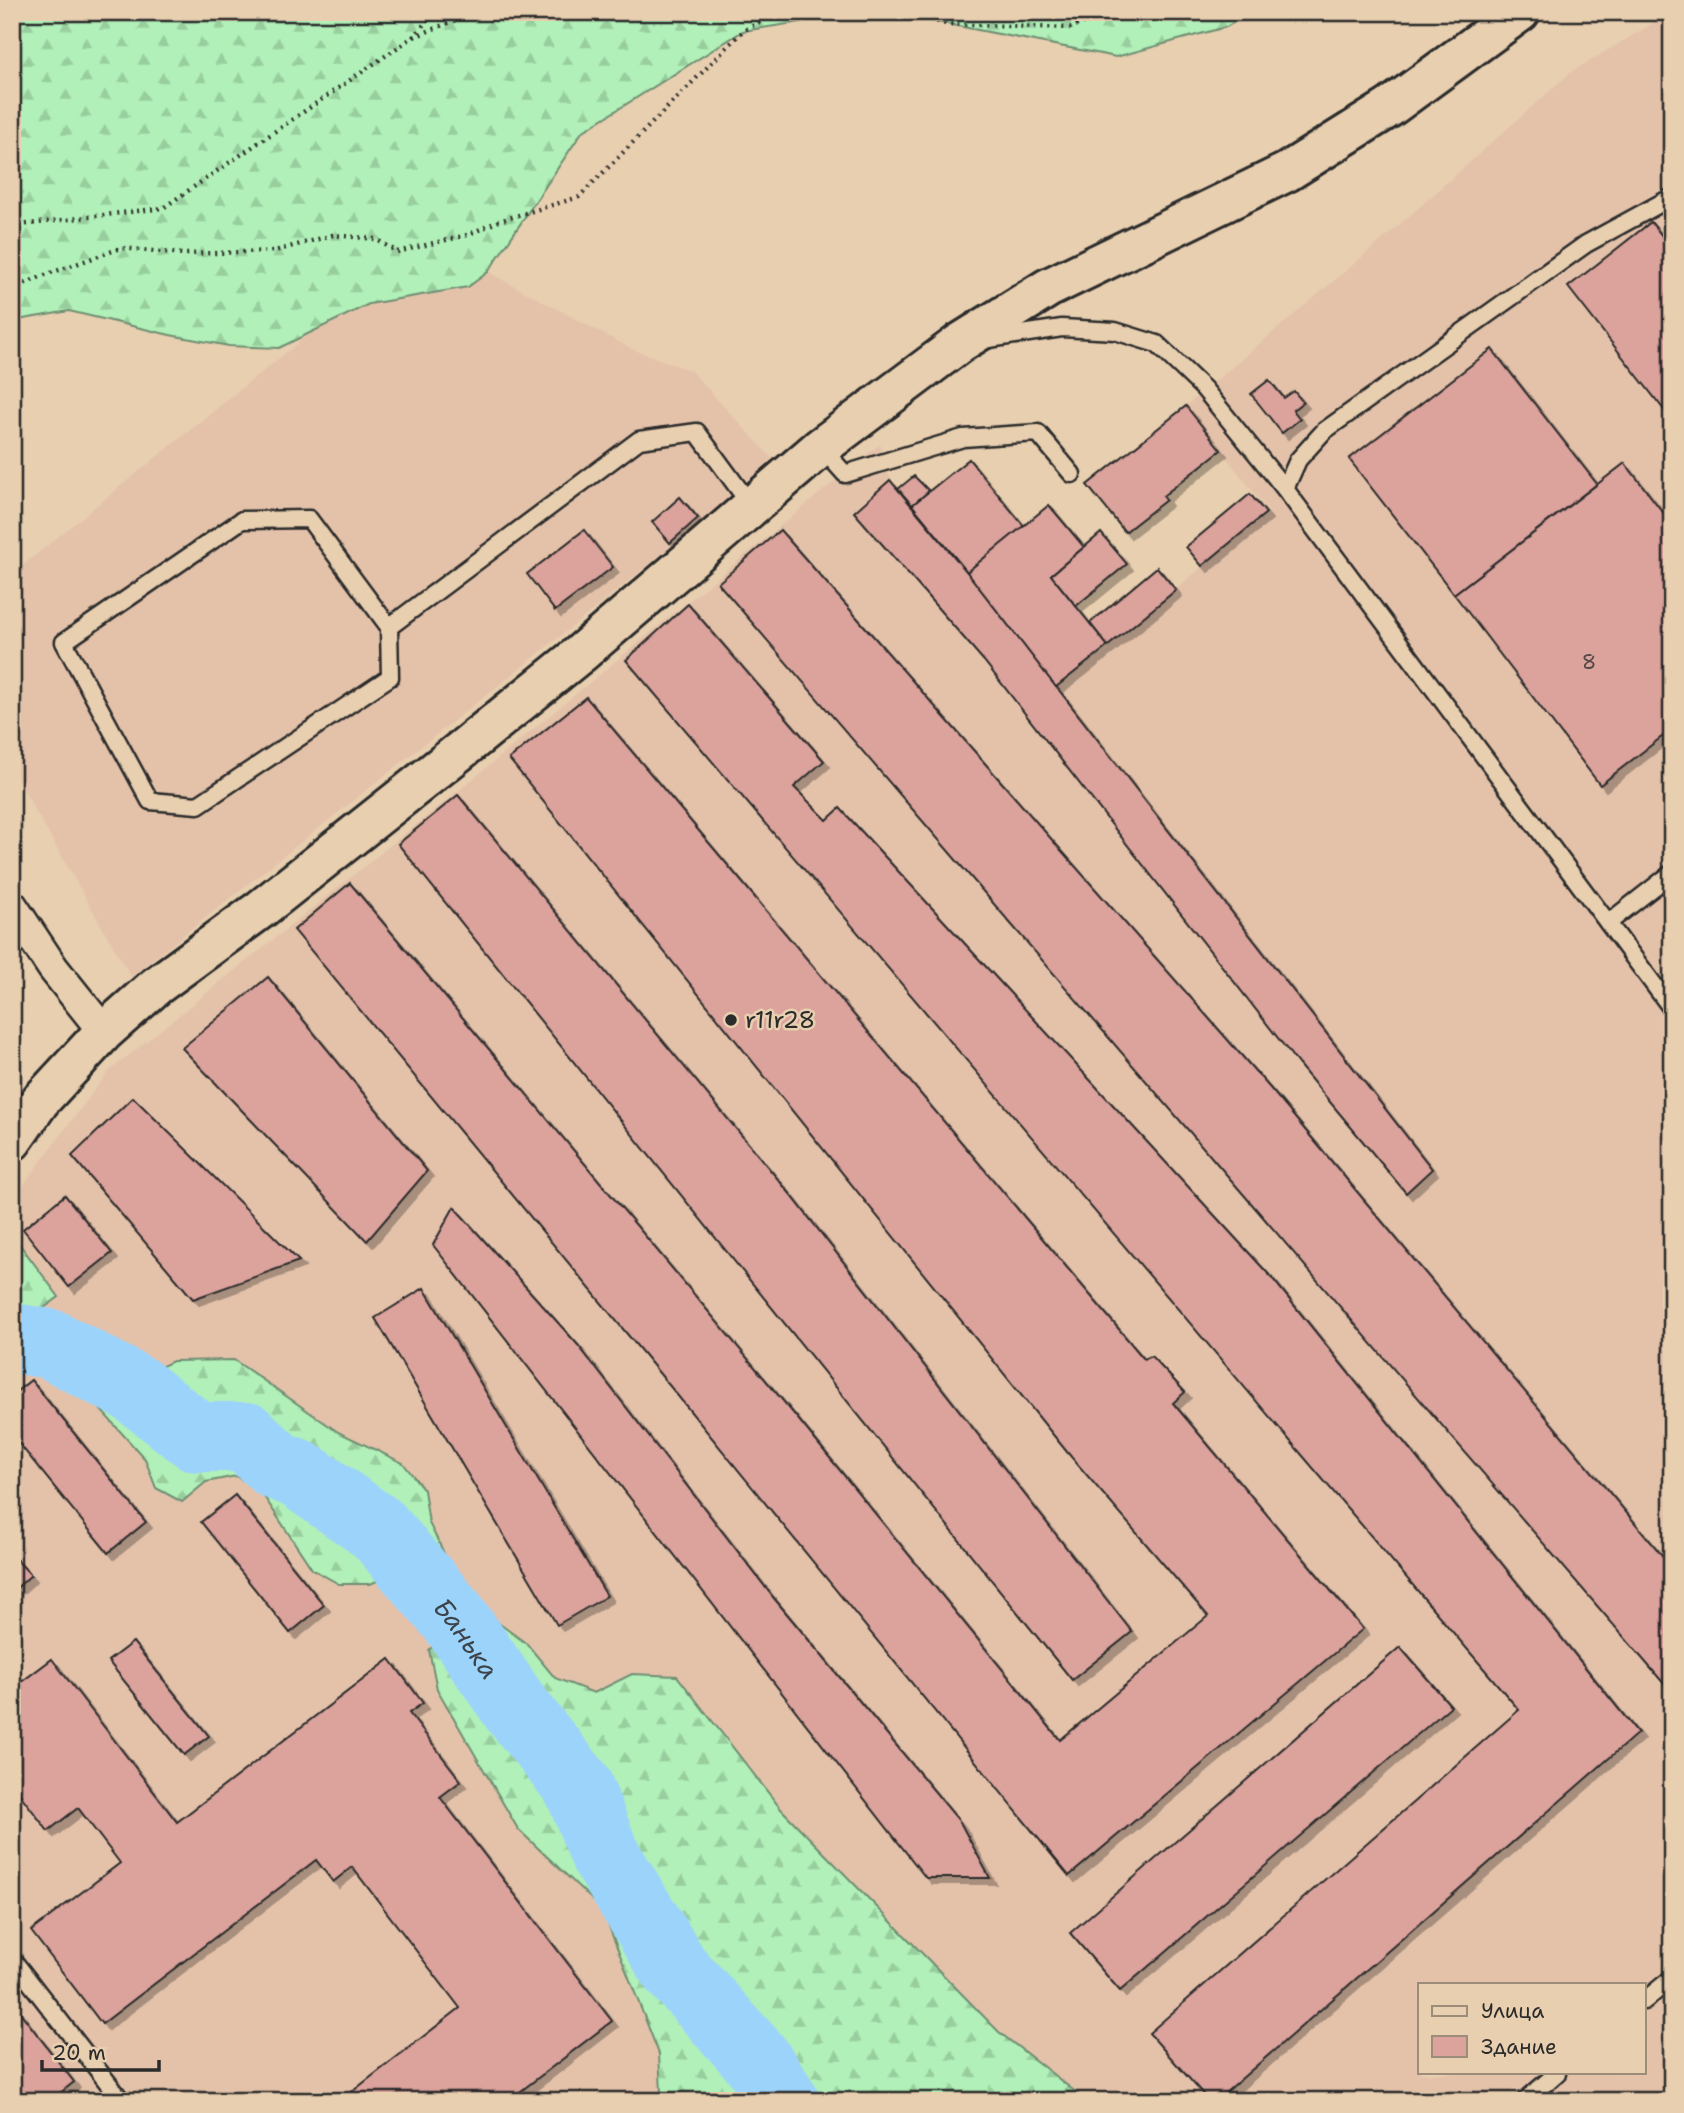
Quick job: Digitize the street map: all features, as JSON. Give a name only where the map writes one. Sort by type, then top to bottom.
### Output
[{"type":"main road","points":[[12,1141],[40,1101],[104,1032],[156,986],[261,909],[580,654],[821,447],[960,343],[1048,288],[1287,172],[1389,108],[1520,12]]},
{"type":"street","points":[[12,906],[53,968],[104,1032]]},
{"type":"lane","points":[[1285,489],[1298,460],[1324,430],[1586,244],[1672,197]]},
{"type":"lane","points":[[960,343],[1062,328],[1115,331],[1157,344],[1204,389],[1285,489],[1672,1009]]},
{"type":"lane","points":[[389,626],[639,440],[697,432],[752,507]]},
{"type":"lane","points":[[821,447],[845,474],[963,438],[1038,433],[1072,474]]},
{"type":"lane","points":[[309,519],[389,626],[390,677],[198,805],[150,801],[64,642],[242,520],[309,519]]},
{"type":"lane","points":[[1608,923],[1672,873]]},
{"type":"lane","points":[[12,1959],[122,2101]]},
{"type":"lane","points":[[1646,1999],[1672,1978]]},
{"type":"lane","points":[[1525,2101],[1556,2074]]},
{"type":"path","points":[[413,37],[435,12]]},
{"type":"path","points":[[12,226],[163,208],[413,37],[475,12]]},
{"type":"path","points":[[12,289],[121,248],[185,254],[275,251],[332,234],[376,239],[397,252],[467,235],[499,221],[579,197],[743,31],[778,12]]},
{"type":"path","points":[[903,12],[946,24],[1070,28],[1110,12]]},
{"type":"shaded area","points":[[1672,12],[1672,2101],[12,2101],[12,1331],[59,1297],[12,1234],[12,1200],[108,1072],[457,792],[880,444],[890,480],[967,572],[1057,687],[1269,512],[1186,406],[1388,235],[1571,72]]},
{"type":"shaded area","points":[[440,271],[488,272],[630,348],[691,371],[772,458],[740,490],[587,615],[131,977],[12,770],[12,574],[330,317]]},
{"type":"green space","points":[[12,12],[865,12],[743,31],[582,132],[488,272],[468,287],[369,304],[279,348],[229,346],[69,311],[12,321]]},
{"type":"green space","points":[[886,12],[1252,12],[1226,27],[1116,57]]},
{"type":"green space","points":[[12,1234],[59,1297],[12,1331]]},
{"type":"green space","points":[[234,1360],[338,1432],[403,1463],[424,1490],[429,1523],[444,1553],[370,1584],[339,1584],[312,1569],[261,1492],[236,1476],[206,1482],[182,1502],[156,1488],[145,1459],[83,1390],[110,1374],[143,1375],[173,1361]]},
{"type":"green space","points":[[474,1605],[527,1644],[555,1678],[594,1693],[632,1674],[677,1676],[781,1809],[999,2032],[1087,2101],[658,2101],[661,2093],[659,2054],[602,1909],[518,1829],[437,1689],[429,1650]]},
{"type":"building","points":[[1651,222],[1672,248],[1672,420],[1568,287]]},
{"type":"building","points":[[1492,349],[1597,484],[1454,594],[1349,459]]},
{"type":"building","points":[[1269,380],[1284,398],[1294,391],[1303,402],[1293,410],[1300,419],[1282,433],[1251,394]]},
{"type":"building","points":[[1186,406],[1221,450],[1163,496],[1166,500],[1125,532],[1087,485]]},
{"type":"building","points":[[969,459],[1024,526],[967,572],[912,505]]},
{"type":"building","points":[[1625,463],[1672,524],[1672,729],[1600,785],[1454,594]]},
{"type":"building","points":[[914,476],[929,491],[912,505],[898,489]]},
{"type":"building","points":[[890,480],[967,572],[1432,1169],[1406,1193],[1299,1065],[984,661],[854,512]]},
{"type":"building","points":[[1250,494],[1266,513],[1202,566],[1186,547]]},
{"type":"building","points":[[680,497],[698,518],[670,543],[652,522]]},
{"type":"building","points":[[1049,505],[1084,547],[1051,575],[1108,646],[1056,687],[967,572]]},
{"type":"building","points":[[584,530],[613,567],[555,611],[527,574]]},
{"type":"building","points":[[780,530],[1270,1088],[1672,1567],[1672,1693],[718,583]]},
{"type":"building","points":[[1101,533],[1127,564],[1076,606],[1051,575]]},
{"type":"building","points":[[1157,567],[1176,590],[1108,646],[1090,623]]},
{"type":"building","points":[[688,604],[824,761],[794,787],[827,820],[840,808],[1273,1279],[1638,1733],[1216,2101],[1209,2101],[1149,2033],[1519,1710],[626,660]]},
{"type":"building","points":[[586,697],[1144,1359],[1151,1356],[1185,1392],[1173,1403],[1363,1629],[1069,1876],[294,930],[350,883],[794,1414],[1060,1740],[1208,1616],[1067,1452],[509,759]]},
{"type":"building","points":[[458,795],[792,1196],[1132,1632],[1072,1680],[398,844]]},
{"type":"building","points":[[268,977],[427,1171],[367,1241],[182,1048]]},
{"type":"building","points":[[133,1097],[299,1261],[193,1299],[72,1156]]},
{"type":"building","points":[[65,1195],[112,1253],[69,1287],[23,1229]]},
{"type":"building","points":[[454,1207],[578,1345],[773,1597],[960,1822],[990,1878],[926,1878],[433,1245]]},
{"type":"building","points":[[424,1288],[607,1596],[557,1625],[375,1318]]},
{"type":"building","points":[[31,1380],[146,1522],[108,1553],[12,1435],[12,1395]]},
{"type":"building","points":[[235,1495],[324,1605],[290,1633],[201,1522]]},
{"type":"building","points":[[12,1555],[31,1575],[12,1592]]},
{"type":"building","points":[[133,1642],[209,1736],[184,1755],[108,1661]]},
{"type":"building","points":[[1400,1647],[1451,1706],[1120,1991],[1070,1933]]},
{"type":"building","points":[[52,1659],[177,1822],[390,1659],[423,1703],[409,1713],[461,1781],[440,1797],[612,2021],[508,2101],[340,2101],[460,2008],[352,1867],[333,1882],[316,1860],[102,2024],[31,1931],[120,1863],[78,1808],[48,1831],[12,1784],[12,1689]]},
{"type":"building","points":[[12,2002],[74,2082],[50,2101],[12,2101]]},
{"type":"waterway","name":"Банька","points":[[12,1338],[51,1344],[135,1389],[197,1437],[246,1437],[276,1465],[299,1474],[378,1529],[454,1618],[517,1710],[578,1786],[605,1855],[675,1969],[757,2060],[784,2101]]},
{"type":"place","name":"r11r28","points":[[731,1020]]}]
